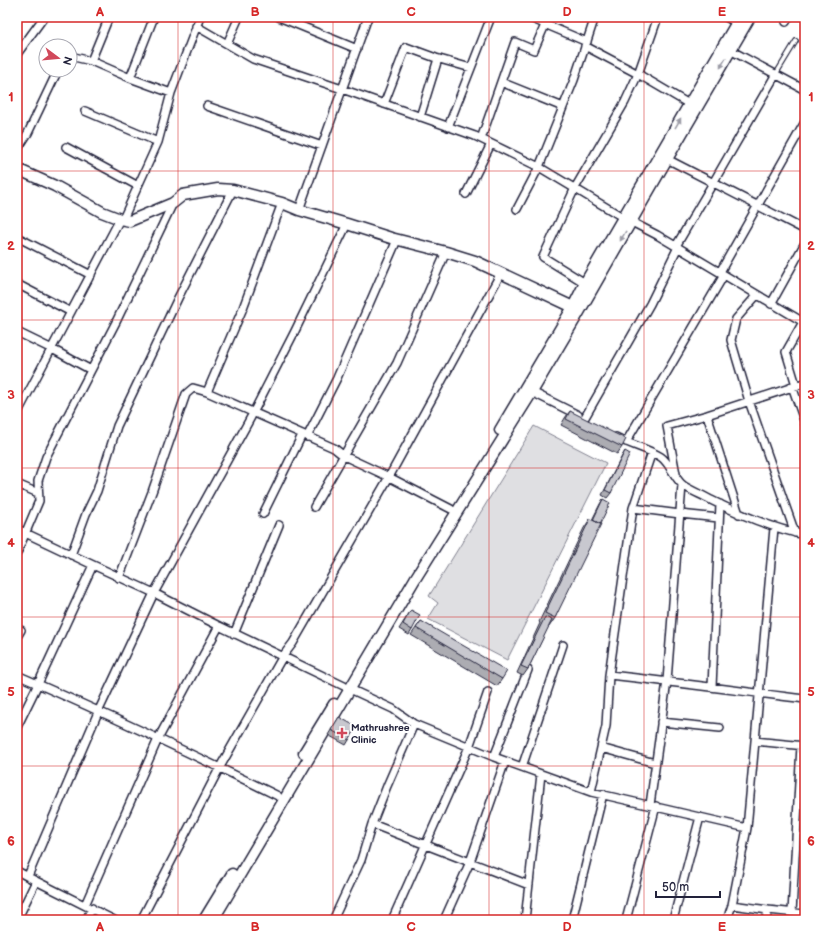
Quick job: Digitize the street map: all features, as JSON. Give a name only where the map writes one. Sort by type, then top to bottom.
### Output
[{"type":"main road","points":[[213,920],[451,510],[573,307],[585,283],[667,159],[750,17]]},
{"type":"main road","points":[[204,920],[278,796],[532,392],[578,314],[689,104],[738,20]]},
{"type":"main road","points":[[17,169],[55,186],[102,212],[122,219],[130,220],[173,203],[183,195],[218,189],[233,190],[282,203],[299,210],[397,240],[475,261],[573,307]]},
{"type":"street","points":[[17,54],[44,17]]},
{"type":"street","points":[[91,61],[109,17]]},
{"type":"street","points":[[130,78],[154,17]]},
{"type":"street","points":[[17,414],[122,219],[138,186],[158,142],[170,93],[200,17]]},
{"type":"street","points":[[227,44],[239,17]]},
{"type":"street","points":[[279,17],[357,49]]},
{"type":"street","points":[[299,210],[368,17]]},
{"type":"street","points":[[448,127],[491,17]]},
{"type":"street","points":[[528,17],[586,44],[689,104]]},
{"type":"street","points":[[517,209],[539,167],[563,107],[595,17]]},
{"type":"street","points":[[585,283],[544,257],[575,188],[625,102],[638,74],[658,17]]},
{"type":"street","points":[[726,17],[738,20]]},
{"type":"street","points":[[481,139],[515,42],[534,50],[545,25]]},
{"type":"street","points":[[196,26],[253,59],[481,139],[539,167],[804,322],[786,352],[805,423]]},
{"type":"street","points":[[384,104],[406,47],[438,59],[471,68]]},
{"type":"street","points":[[730,50],[805,90]]},
{"type":"street","points":[[78,58],[91,61],[170,93]]},
{"type":"street","points":[[420,117],[438,59]]},
{"type":"street","points":[[532,392],[587,420],[650,304],[677,247],[776,74]]},
{"type":"street","points":[[17,150],[28,133],[54,78]]},
{"type":"street","points":[[501,82],[563,107]]},
{"type":"street","points":[[207,106],[322,146]]},
{"type":"street","points":[[85,111],[158,142]]},
{"type":"street","points":[[626,442],[722,273],[805,122]]},
{"type":"street","points":[[466,194],[491,144]]},
{"type":"street","points":[[66,146],[138,186]]},
{"type":"street","points":[[667,159],[805,230]]},
{"type":"street","points":[[71,555],[86,514],[97,491],[117,426],[178,298],[233,190]]},
{"type":"street","points":[[17,553],[39,501],[38,481],[46,457],[116,322],[173,203]]},
{"type":"street","points":[[207,392],[244,308],[282,203]]},
{"type":"street","points":[[28,876],[99,710],[154,593],[253,412],[347,224]]},
{"type":"street","points":[[17,237],[91,275]]},
{"type":"street","points":[[263,514],[337,378],[397,240]]},
{"type":"street","points":[[771,304],[805,243]]},
{"type":"street","points":[[314,507],[397,363],[446,252]]},
{"type":"street","points":[[142,920],[220,767],[283,656],[293,643],[389,477],[501,273]]},
{"type":"street","points":[[17,284],[71,312]]},
{"type":"street","points":[[757,294],[736,319],[732,340],[749,401],[795,533]]},
{"type":"street","points":[[17,332],[91,370]]},
{"type":"street","points":[[676,476],[667,426],[707,415],[805,383]]},
{"type":"street","points":[[119,578],[152,492],[186,394],[193,388],[207,392],[334,448],[344,456],[389,477],[451,510]]},
{"type":"street","points":[[707,415],[739,514]]},
{"type":"street","points":[[608,432],[626,442],[652,452],[662,458],[682,485],[739,514],[774,528],[805,534]]},
{"type":"street","points":[[591,792],[606,726],[609,675],[633,508],[652,452]]},
{"type":"street","points":[[17,484],[38,493]]},
{"type":"street","points":[[626,920],[653,806],[655,763],[667,681],[682,485]]},
{"type":"street","points":[[712,687],[720,504]]},
{"type":"street","points":[[633,508],[719,518]]},
{"type":"street","points":[[234,634],[279,525]]},
{"type":"street","points":[[727,920],[732,905],[747,828],[774,528]]},
{"type":"street","points":[[17,529],[93,566],[154,593],[234,634],[392,709],[414,724],[469,747],[591,792],[747,828]]},
{"type":"street","points":[[17,727],[93,566]]},
{"type":"street","points":[[86,920],[88,907],[158,739],[219,626]]},
{"type":"street","points":[[17,637],[21,630]]},
{"type":"street","points":[[522,767],[563,645]]},
{"type":"street","points":[[494,757],[528,670]]},
{"type":"street","points":[[17,675],[99,710],[278,796]]},
{"type":"street","points":[[609,675],[805,699]]},
{"type":"street","points":[[392,920],[469,747],[488,692]]},
{"type":"street","points":[[661,722],[720,728]]},
{"type":"street","points":[[333,920],[361,860],[372,824],[414,724]]},
{"type":"street","points":[[756,741],[803,746],[792,913]]},
{"type":"street","points":[[601,748],[655,763]]},
{"type":"street","points":[[444,920],[470,862],[505,761]]},
{"type":"street","points":[[525,920],[541,774]]},
{"type":"street","points":[[572,920],[603,794]]},
{"type":"street","points":[[673,920],[700,817]]},
{"type":"street","points":[[372,824],[529,885]]},
{"type":"street","points":[[17,870],[114,920]]},
{"type":"street","points":[[17,920],[36,881]]},
{"type":"street","points":[[732,905],[805,914]]},
{"type":"street","points":[[766,920],[768,910]]},
{"type":"lane","points":[[776,74],[796,41]]},
{"type":"shaded area","points":[[534,426],[606,463],[507,660],[428,619],[438,603],[429,596]]},
{"type":"building","points":[[570,411],[626,439],[622,447],[566,419]]},
{"type":"building","points":[[625,451],[630,454],[611,493],[605,490]]},
{"type":"building","points":[[603,499],[610,503],[600,524],[593,520]]},
{"type":"building","points":[[590,519],[601,524],[555,618],[545,613]]},
{"type":"building","points":[[411,610],[420,615],[412,630],[403,624]]},
{"type":"building","points":[[545,617],[552,620],[528,669],[521,666]]},
{"type":"building","points":[[421,621],[507,671],[502,679],[416,628]]},
{"type":"building","points":[[339,717],[357,727],[349,740],[331,730]]},
{"type":"place","name":"Mathrushree Clinic","points":[[342,733]]}]
